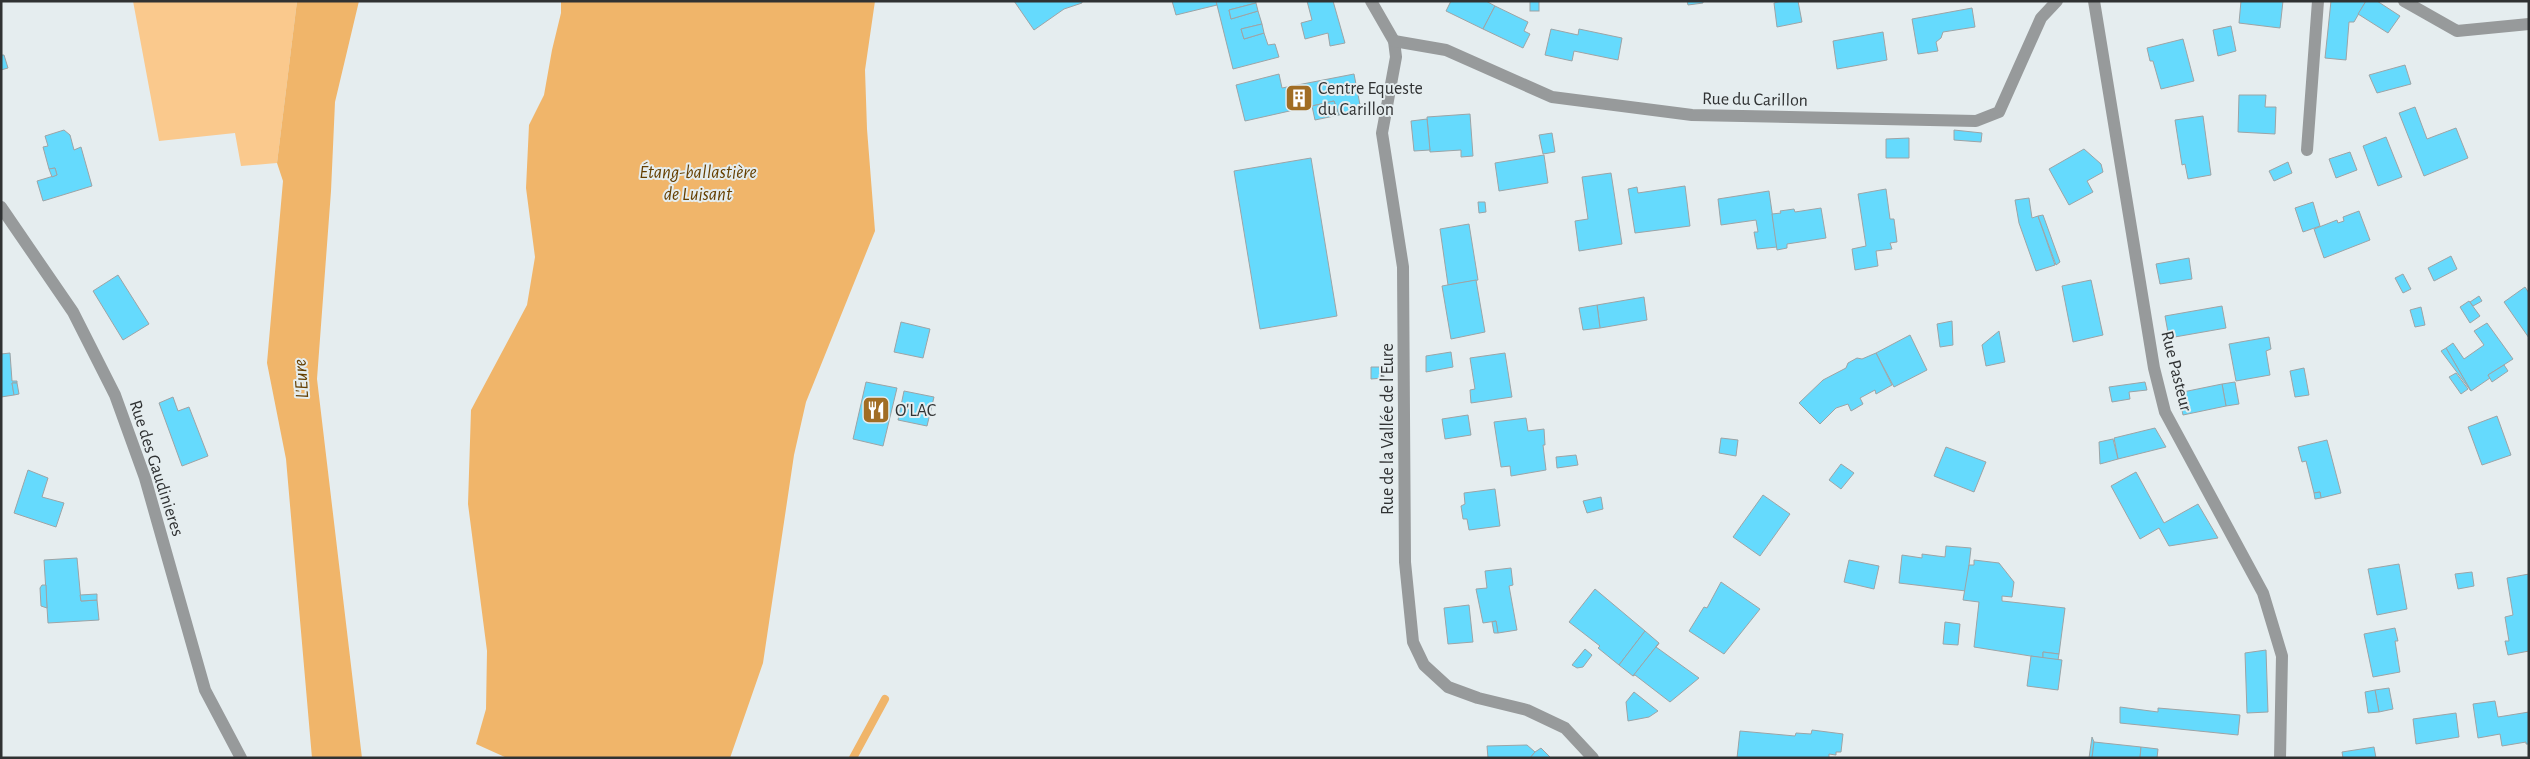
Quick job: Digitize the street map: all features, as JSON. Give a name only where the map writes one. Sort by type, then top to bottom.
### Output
[{"type":"street","name":"Rue de la Vallée de l'Eure","points":[[1371,1],[1394,41],[1396,57],[1382,133],[1403,267],[1405,562],[1413,642],[1424,665],[1448,688],[1478,698],[1527,710],[1565,728],[1593,758]]},
{"type":"street","name":"Rue du Carillon","points":[[1394,41],[1446,50],[1552,97],[1692,115],[1976,121],[1999,112],[2041,18],[2058,1]]},
{"type":"street","name":"Rue Pasteur","points":[[2094,1],[2154,368],[2165,412],[2263,593],[2282,656],[2280,758]]},
{"type":"street","points":[[2307,150],[2318,1]]},
{"type":"street","points":[[2404,1],[2457,32],[2529,24]]},
{"type":"street","name":"Rue des Gaudinieres","points":[[1,207],[73,312],[115,395],[145,478],[205,690],[241,758]]},
{"type":"shaded area","points":[[133,1],[297,1],[277,163],[241,166],[235,133],[159,141]]},
{"type":"water","name":"L'Eure","points":[[297,1],[359,1],[335,102],[331,191],[317,379],[362,758],[312,758],[286,459],[267,363],[283,181],[277,163]]},
{"type":"water","name":"Étang-ballastière de Luisant","points":[[561,1],[875,1],[865,70],[867,129],[875,231],[806,402],[794,455],[763,663],[730,758],[507,758],[476,744],[486,709],[487,651],[468,504],[471,410],[527,305],[535,257],[526,188],[529,125],[544,95],[561,13]]},
{"type":"building","points":[[1014,1],[1082,1],[1082,3],[1064,9],[1034,30]]},
{"type":"building","points":[[1172,1],[1216,1],[1217,5],[1176,15]]},
{"type":"building","points":[[1216,1],[1256,1],[1256,3],[1229,10],[1231,19],[1258,11],[1262,24],[1241,29],[1244,39],[1264,33],[1268,45],[1275,44],[1279,57],[1233,69]]},
{"type":"building","points":[[1307,1],[1333,1],[1345,43],[1330,46],[1328,33],[1305,39],[1301,23],[1312,20]]},
{"type":"building","points":[[1451,1],[1486,1],[1495,6],[1483,29],[1446,11]]},
{"type":"building","points":[[1530,1],[1539,1],[1539,11],[1530,11]]},
{"type":"building","points":[[1687,1],[1703,1],[1703,3],[1688,5]]},
{"type":"building","points":[[1798,1],[1802,22],[1777,27],[1774,3]]},
{"type":"building","points":[[2241,1],[2283,1],[2280,28],[2239,23]]},
{"type":"building","points":[[2331,1],[2366,1],[2354,22],[2349,22],[2346,60],[2325,58]]},
{"type":"building","points":[[2366,1],[2377,1],[2400,16],[2388,33],[2358,14]]},
{"type":"building","points":[[1256,3],[1258,11],[1231,19],[1229,10]]},
{"type":"building","points":[[1495,6],[1528,22],[1524,31],[1530,34],[1523,48],[1483,29]]},
{"type":"building","points":[[1972,8],[1975,27],[1943,32],[1941,38],[1936,42],[1938,51],[1918,54],[1912,19]]},
{"type":"building","points":[[1262,24],[1264,33],[1244,39],[1241,29]]},
{"type":"building","points":[[2231,26],[2236,51],[2218,56],[2213,30]]},
{"type":"building","points":[[1551,29],[1578,35],[1579,29],[1622,38],[1618,60],[1574,51],[1572,61],[1545,55]]},
{"type":"building","points":[[1883,32],[1887,60],[1837,69],[1833,41]]},
{"type":"building","points":[[2183,39],[2194,81],[2161,89],[2147,48]]},
{"type":"building","points":[[1,55],[4,55],[8,68],[1,70]]},
{"type":"building","points":[[2405,65],[2411,84],[2377,93],[2369,75]]},
{"type":"building","name":"Centre Equeste du Carillon","points":[[1279,74],[1282,88],[1354,74],[1361,110],[1339,115],[1334,101],[1245,121],[1236,85]]},
{"type":"building","points":[[2239,95],[2266,95],[2265,107],[2276,107],[2275,134],[2238,132]]},
{"type":"building","points":[[1334,101],[1339,115],[1315,120],[1312,106]]},
{"type":"building","points":[[2415,107],[2427,139],[2456,128],[2468,158],[2424,176],[2399,113]]},
{"type":"building","points":[[1470,114],[1473,156],[1461,157],[1461,150],[1430,152],[1427,117]]},
{"type":"building","points":[[2203,116],[2211,175],[2188,179],[2185,164],[2182,165],[2175,120]]},
{"type":"building","points":[[1427,119],[1430,150],[1414,151],[1411,121]]},
{"type":"building","points":[[64,130],[70,135],[74,150],[81,147],[92,186],[43,201],[37,181],[57,175],[55,168],[49,169],[43,147],[48,146],[45,136]]},
{"type":"building","points":[[1954,130],[1982,133],[1981,142],[1954,140]]},
{"type":"building","points":[[1552,133],[1555,152],[1543,154],[1539,135]]},
{"type":"building","points":[[2386,137],[2402,177],[2378,186],[2363,146]]},
{"type":"building","points":[[1909,138],[1909,158],[1886,158],[1886,139]]},
{"type":"building","points":[[2084,149],[2101,164],[2103,172],[2087,181],[2093,192],[2069,205],[2049,169]]},
{"type":"building","points":[[2350,152],[2357,170],[2336,178],[2329,159]]},
{"type":"building","points":[[1544,155],[1548,183],[1499,191],[1495,163]]},
{"type":"building","points":[[1311,158],[1337,316],[1260,329],[1234,171]]},
{"type":"building","points":[[2288,162],[2292,173],[2274,181],[2269,171]]},
{"type":"building","points":[[55,168],[57,175],[52,177],[49,169]]},
{"type":"building","points":[[1611,173],[1622,244],[1579,251],[1575,221],[1588,219],[1582,177]]},
{"type":"building","points":[[1685,186],[1690,226],[1635,233],[1628,189],[1637,187],[1638,193]]},
{"type":"building","points":[[1886,189],[1890,219],[1894,219],[1897,242],[1890,243],[1892,249],[1876,251],[1878,266],[1855,270],[1852,249],[1866,246],[1858,194]]},
{"type":"building","points":[[1769,191],[1777,247],[1757,249],[1754,232],[1758,232],[1756,220],[1721,225],[1718,199]]},
{"type":"building","points":[[2029,198],[2032,218],[2038,216],[2055,265],[2036,271],[2019,223],[2015,200]]},
{"type":"building","points":[[1478,202],[1485,202],[1486,212],[1479,213]]},
{"type":"building","points":[[2313,202],[2320,226],[2303,232],[2295,208]]},
{"type":"building","points":[[1821,208],[1826,238],[1787,244],[1787,248],[1777,250],[1772,214],[1794,209],[1795,212]]},
{"type":"building","points":[[2359,211],[2370,240],[2324,258],[2314,229],[2337,220],[2338,223],[2344,221],[2343,217]]},
{"type":"building","points":[[2043,215],[2060,262],[2056,265],[2038,216]]},
{"type":"building","points":[[1469,224],[1478,280],[1448,285],[1440,229]]},
{"type":"building","points":[[2451,256],[2457,269],[2434,281],[2428,268]]},
{"type":"building","points":[[2189,258],[2192,279],[2160,284],[2156,264]]},
{"type":"building","points":[[2403,274],[2411,289],[2403,293],[2395,278]]},
{"type":"building","points":[[118,275],[149,324],[123,340],[93,291]]},
{"type":"building","points":[[1476,280],[1485,332],[1451,339],[1442,286]]},
{"type":"building","points":[[2091,280],[2103,335],[2073,342],[2062,286]]},
{"type":"building","points":[[2525,287],[2529,293],[2529,338],[2504,302]]},
{"type":"building","points":[[2479,296],[2482,301],[2473,306],[2470,302]]},
{"type":"building","points":[[1644,297],[1647,320],[1600,328],[1597,305]]},
{"type":"building","points":[[2469,301],[2480,316],[2470,323],[2460,307]]},
{"type":"building","points":[[1597,305],[1600,328],[1583,330],[1579,308]]},
{"type":"building","points":[[2222,306],[2226,328],[2169,338],[2165,316]]},
{"type":"building","points":[[2421,307],[2425,325],[2415,327],[2410,310]]},
{"type":"building","points":[[1952,321],[1953,345],[1940,347],[1937,324]]},
{"type":"building","points":[[901,322],[930,329],[923,358],[894,352]]},
{"type":"building","points":[[2487,323],[2513,359],[2488,375],[2490,378],[2471,391],[2446,348],[2453,343],[2464,359],[2484,345],[2474,331]]},
{"type":"building","points":[[1999,331],[2005,362],[1986,366],[1982,345]]},
{"type":"building","points":[[1910,335],[1927,370],[1894,387],[1876,353]]},
{"type":"building","points":[[2269,337],[2271,349],[2266,351],[2270,375],[2236,381],[2229,344]]},
{"type":"building","points":[[2446,348],[2471,391],[2441,351]]},
{"type":"building","points":[[1451,352],[1453,367],[1426,372],[1426,356]]},
{"type":"building","points":[[10,353],[12,381],[17,381],[17,383],[12,383],[14,395],[1,397],[1,354]]},
{"type":"building","points":[[1505,353],[1512,397],[1471,403],[1470,390],[1475,389],[1470,358]]},
{"type":"building","points":[[1876,353],[1892,385],[1876,394],[1875,390],[1860,398],[1863,404],[1851,411],[1848,404],[1836,408],[1820,424],[1799,403],[1823,380],[1846,368],[1848,363],[1857,358],[1862,359]]},
{"type":"building","points":[[2504,365],[2508,371],[2492,382],[2488,375]]},
{"type":"building","points":[[1371,367],[1384,367],[1384,378],[1371,379]]},
{"type":"building","points":[[2304,368],[2309,395],[2295,397],[2290,371]]},
{"type":"building","points":[[2456,373],[2468,389],[2461,394],[2449,377]]},
{"type":"building","name":"O'LAC","points":[[866,382],[897,388],[883,446],[853,439]]},
{"type":"building","points":[[2145,382],[2147,390],[2129,392],[2130,399],[2112,402],[2109,387]]},
{"type":"building","points":[[2235,382],[2239,404],[2226,406],[2222,384]]},
{"type":"building","points":[[12,383],[17,383],[19,394],[14,395]]},
{"type":"building","points":[[2222,384],[2226,406],[2183,415],[2178,393]]},
{"type":"building","points":[[904,391],[934,397],[927,426],[898,420]]},
{"type":"building","points":[[173,397],[178,411],[189,407],[208,456],[182,466],[159,403]]},
{"type":"building","points":[[1468,415],[1471,435],[1445,439],[1442,419]]},
{"type":"building","points":[[2497,416],[2511,455],[2482,465],[2468,427]]},
{"type":"building","points":[[1526,418],[1528,431],[1544,429],[1545,445],[1543,445],[1546,470],[1511,476],[1510,466],[1501,467],[1494,422]]},
{"type":"building","points":[[2155,428],[2166,447],[2118,459],[2114,438]]},
{"type":"building","points":[[1721,438],[1738,440],[1736,456],[1719,453]]},
{"type":"building","points":[[2113,439],[2118,459],[2100,464],[2099,442]]},
{"type":"building","points":[[2327,440],[2341,493],[2321,498],[2320,492],[2314,493],[2306,461],[2302,462],[2298,447]]},
{"type":"building","points":[[1946,447],[1986,462],[1974,492],[1934,476]]},
{"type":"building","points":[[1576,455],[1578,465],[1557,468],[1556,457]]},
{"type":"building","points":[[1841,464],[1854,473],[1841,489],[1829,480]]},
{"type":"building","points":[[28,470],[48,478],[42,497],[64,503],[56,527],[14,513]]},
{"type":"building","points":[[2136,472],[2164,523],[2198,504],[2218,538],[2169,546],[2159,528],[2140,539],[2111,486]]},
{"type":"building","points":[[1495,489],[1500,526],[1469,530],[1467,519],[1463,519],[1461,506],[1465,504],[1464,493]]},
{"type":"building","points":[[2320,492],[2321,498],[2315,499],[2314,493]]},
{"type":"building","points":[[1763,495],[1790,514],[1760,556],[1733,537]]},
{"type":"building","points":[[1601,497],[1603,509],[1587,513],[1583,501]]},
{"type":"building","points":[[1946,546],[1971,548],[1966,591],[1899,583],[1902,555],[1922,558],[1922,554],[1945,557]]},
{"type":"building","points":[[77,558],[81,601],[97,600],[99,620],[48,623],[44,560]]},
{"type":"building","points":[[1849,560],[1879,566],[1874,589],[1844,582]]},
{"type":"building","points":[[1974,560],[1999,563],[2014,582],[2012,597],[2002,596],[2002,601],[2065,608],[2059,654],[2043,652],[2043,658],[1974,647],[1979,602],[1963,600],[1969,565],[1974,565]]},
{"type":"building","points":[[2399,564],[2407,609],[2377,615],[2368,569]]},
{"type":"building","points":[[1511,568],[1513,585],[1509,586],[1517,630],[1498,633],[1496,621],[1483,623],[1476,589],[1487,588],[1485,571]]},
{"type":"building","points":[[2472,572],[2474,586],[2458,589],[2455,574]]},
{"type":"building","points":[[2529,574],[2529,651],[2508,655],[2505,641],[2509,641],[2505,617],[2513,615],[2507,578]]},
{"type":"building","points":[[1721,582],[1760,609],[1724,654],[1689,631],[1704,607],[1707,608]]},
{"type":"building","points":[[42,585],[46,585],[47,608],[41,606],[40,588]]},
{"type":"building","points":[[1595,589],[1645,631],[1619,665],[1598,648],[1600,646],[1569,622]]},
{"type":"building","points":[[97,594],[97,600],[81,601],[80,595]]},
{"type":"building","points":[[1469,605],[1473,642],[1448,644],[1444,608]]},
{"type":"building","points":[[1496,621],[1498,633],[1494,633],[1492,622]]},
{"type":"building","points":[[1945,622],[1960,624],[1958,645],[1943,644]]},
{"type":"building","points":[[2395,628],[2398,641],[2395,641],[2400,672],[2373,677],[2364,634]]},
{"type":"building","points":[[1645,631],[1659,643],[1633,676],[1619,665]]},
{"type":"building","points":[[1659,643],[1656,647],[1699,678],[1670,702],[1635,675],[1633,676]]},
{"type":"building","points":[[1585,649],[1592,655],[1583,667],[1577,668],[1572,665]]},
{"type":"building","points":[[2266,650],[2268,712],[2247,713],[2245,653]]},
{"type":"building","points":[[2043,652],[2059,654],[2058,660],[2043,658]]},
{"type":"building","points":[[2031,656],[2062,660],[2058,690],[2027,686]]},
{"type":"building","points":[[2389,688],[2393,709],[2379,712],[2375,690]]},
{"type":"building","points":[[2375,690],[2379,712],[2368,713],[2365,692]]},
{"type":"building","points":[[1634,692],[1658,711],[1649,717],[1628,721],[1626,702]]},
{"type":"building","points":[[2495,701],[2498,717],[2529,712],[2529,744],[2526,744],[2526,742],[2502,746],[2500,734],[2478,738],[2473,704]]},
{"type":"building","points":[[2120,707],[2158,712],[2158,708],[2240,715],[2238,735],[2120,723]]},
{"type":"building","points":[[2456,713],[2459,737],[2416,744],[2413,719]]},
{"type":"building","points":[[1812,730],[1843,734],[1841,752],[1836,752],[1836,755],[1829,754],[1829,758],[1737,758],[1740,731],[1795,736],[1796,733],[1811,734]]},
{"type":"building","points":[[2092,737],[2094,742],[2092,758],[2089,758]]},
{"type":"building","points":[[2094,742],[2141,747],[2140,758],[2092,758]]},
{"type":"building","points":[[1527,745],[1535,752],[1530,758],[1488,758],[1487,746]]},
{"type":"building","points":[[2141,747],[2158,749],[2157,758],[2140,758]]},
{"type":"building","points":[[2374,747],[2376,758],[2343,758],[2342,752]]},
{"type":"building","points":[[1541,748],[1551,758],[1530,758],[1535,752]]},
{"type":"waterway","points":[[853,758],[885,699]]},
{"type":"place","name":"Centre Equeste du Carillon","points":[[1299,98]]},
{"type":"place","name":"O'LAC","points":[[876,410]]}]
